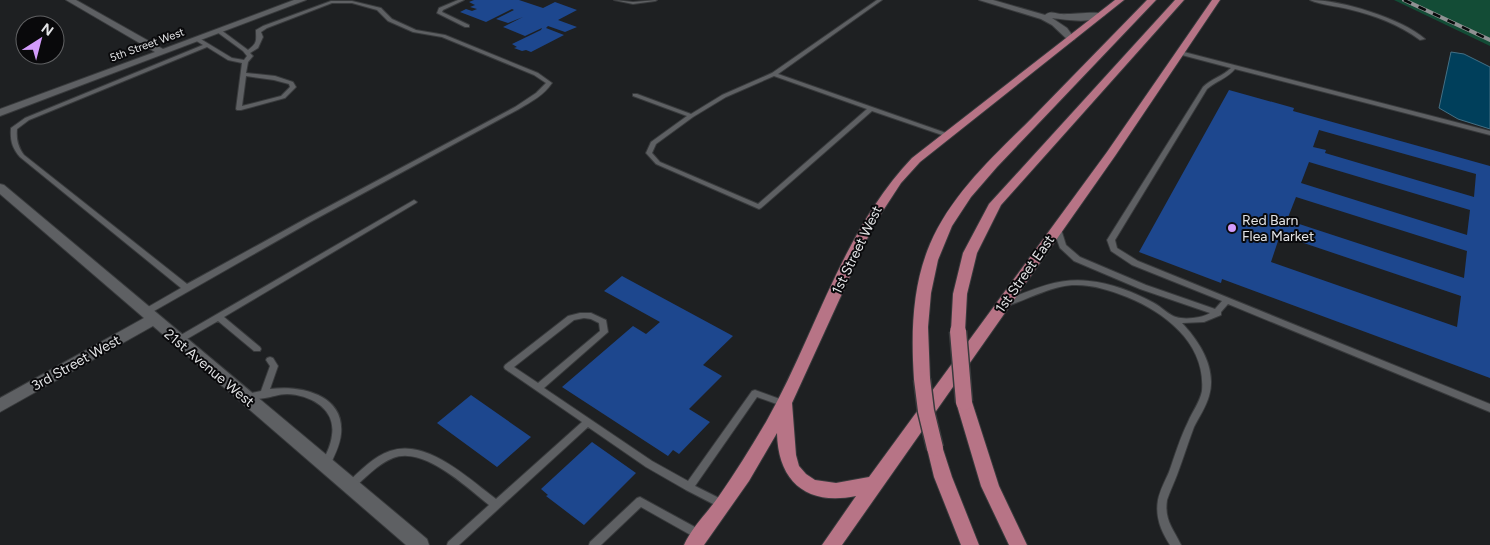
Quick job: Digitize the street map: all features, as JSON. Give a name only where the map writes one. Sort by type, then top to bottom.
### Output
[{"type":"main road","name":"1st Street West","points":[[697,540],[724,505],[756,456],[785,404],[869,220],[887,192],[903,174],[947,135],[1120,0]]},
{"type":"main road","points":[[970,545],[935,448],[926,411],[922,378],[920,330],[926,283],[937,244],[955,210],[994,163],[1152,0]]},
{"type":"main road","points":[[1018,545],[990,486],[964,402],[958,331],[960,294],[970,253],[995,204],[1180,0]]},
{"type":"main road","name":"1st Street East","points":[[831,545],[1058,229],[1216,0]]},
{"type":"main road","points":[[785,404],[787,455],[789,463],[799,478],[815,487],[833,492],[856,490],[876,483]]},
{"type":"street","points":[[70,0],[162,52]]},
{"type":"street","name":"5th Street West","points":[[0,113],[302,0]]},
{"type":"street","points":[[983,0],[1026,12],[1061,26],[1070,39]]},
{"type":"street","points":[[1026,12],[1066,18],[1101,15]]},
{"type":"street","name":"21st Avenue West","points":[[0,188],[244,398],[420,545]]},
{"type":"street","name":"3rd Street West","points":[[0,406],[148,316]]},
{"type":"lane","points":[[462,0],[441,9],[439,14],[467,26]]},
{"type":"lane","points":[[616,0],[633,3],[655,0]]},
{"type":"lane","points":[[872,108],[759,207],[658,163],[649,154],[653,143],[691,116],[716,100],[774,74],[880,0]]},
{"type":"lane","points":[[1312,0],[1373,14],[1398,24],[1422,39]]},
{"type":"lane","points":[[148,316],[187,288],[506,113],[544,91],[549,83],[536,74],[443,36],[415,31],[390,20],[379,9],[338,1],[258,31],[260,37],[256,47],[247,53]]},
{"type":"lane","points":[[219,31],[250,56],[245,62],[239,109],[283,97],[293,87],[291,83],[275,78],[244,74]]},
{"type":"lane","points":[[197,39],[230,59],[245,62]]},
{"type":"lane","points":[[187,288],[22,156],[16,149],[13,136],[14,128],[27,119],[206,45]]},
{"type":"lane","points":[[1180,53],[1490,134]]},
{"type":"lane","points":[[1234,67],[1226,76],[1211,82],[1205,88],[1111,240],[1114,249],[1135,263],[1490,408]]},
{"type":"lane","points":[[774,74],[947,135]]},
{"type":"lane","points":[[635,95],[691,116]]},
{"type":"lane","points":[[177,341],[414,202]]},
{"type":"lane","points":[[1058,229],[1063,246],[1077,259],[1143,287],[1218,313]]},
{"type":"lane","points":[[1005,304],[1046,286],[1072,281],[1088,282],[1124,292],[1147,303],[1173,320],[1198,346],[1206,365],[1206,392],[1188,432],[1161,504],[1165,529],[1176,545]]},
{"type":"lane","points":[[1173,320],[1206,319],[1218,313],[1227,300]]},
{"type":"lane","points":[[538,388],[596,341],[604,332],[603,322],[594,316],[582,314],[571,318],[508,367],[538,388],[649,464],[724,505]]},
{"type":"lane","points":[[218,317],[257,349]]},
{"type":"lane","points":[[264,394],[274,366],[270,360]]},
{"type":"lane","points":[[244,398],[286,391],[303,393],[321,399],[330,408],[336,420],[337,432],[326,466]]},
{"type":"lane","points":[[690,487],[755,392],[785,404]]},
{"type":"lane","points":[[452,545],[588,422]]},
{"type":"lane","points":[[350,486],[383,458],[404,450],[420,454],[440,463],[496,505]]},
{"type":"lane","points":[[594,545],[640,501],[697,540]]},
{"type":"green space","points":[[1394,0],[1490,0],[1490,46]]},
{"type":"water","points":[[1451,52],[1464,54],[1490,67],[1490,129],[1458,119],[1439,108]]},
{"type":"building","points":[[474,0],[519,0],[543,8],[555,2],[577,10],[558,20],[577,27],[565,32],[548,26],[546,28],[564,35],[531,52],[522,51],[514,48],[517,47],[512,44],[542,28],[525,36],[503,27],[523,17],[508,23],[496,19],[514,10],[512,9],[486,22],[460,12],[466,9],[472,11],[477,9],[470,7],[475,5],[469,2]]},
{"type":"building","name":"Red Barn Flea Market","points":[[1229,90],[1294,108],[1293,111],[1490,166],[1490,378],[1222,279],[1221,283],[1139,252]],"holes":[[[1319,130],[1476,174],[1474,197],[1325,153],[1326,150],[1313,147]],[[1309,162],[1470,210],[1467,235],[1301,183]],[[1296,197],[1467,251],[1464,278],[1287,220]],[[1280,235],[1461,296],[1457,327],[1271,262]]]},
{"type":"building","points":[[622,276],[733,336],[703,365],[722,376],[689,409],[710,422],[679,454],[673,450],[668,456],[562,387],[633,326],[646,334],[660,322],[604,291]]},
{"type":"building","points":[[471,395],[531,437],[497,467],[437,423]]},
{"type":"building","points":[[592,442],[636,473],[584,525],[546,496],[548,495],[541,489]]},
{"type":"railway","points":[[1404,0],[1490,40]]},
{"type":"place","name":"Red Barn Flea Market","points":[[1232,228]]}]
